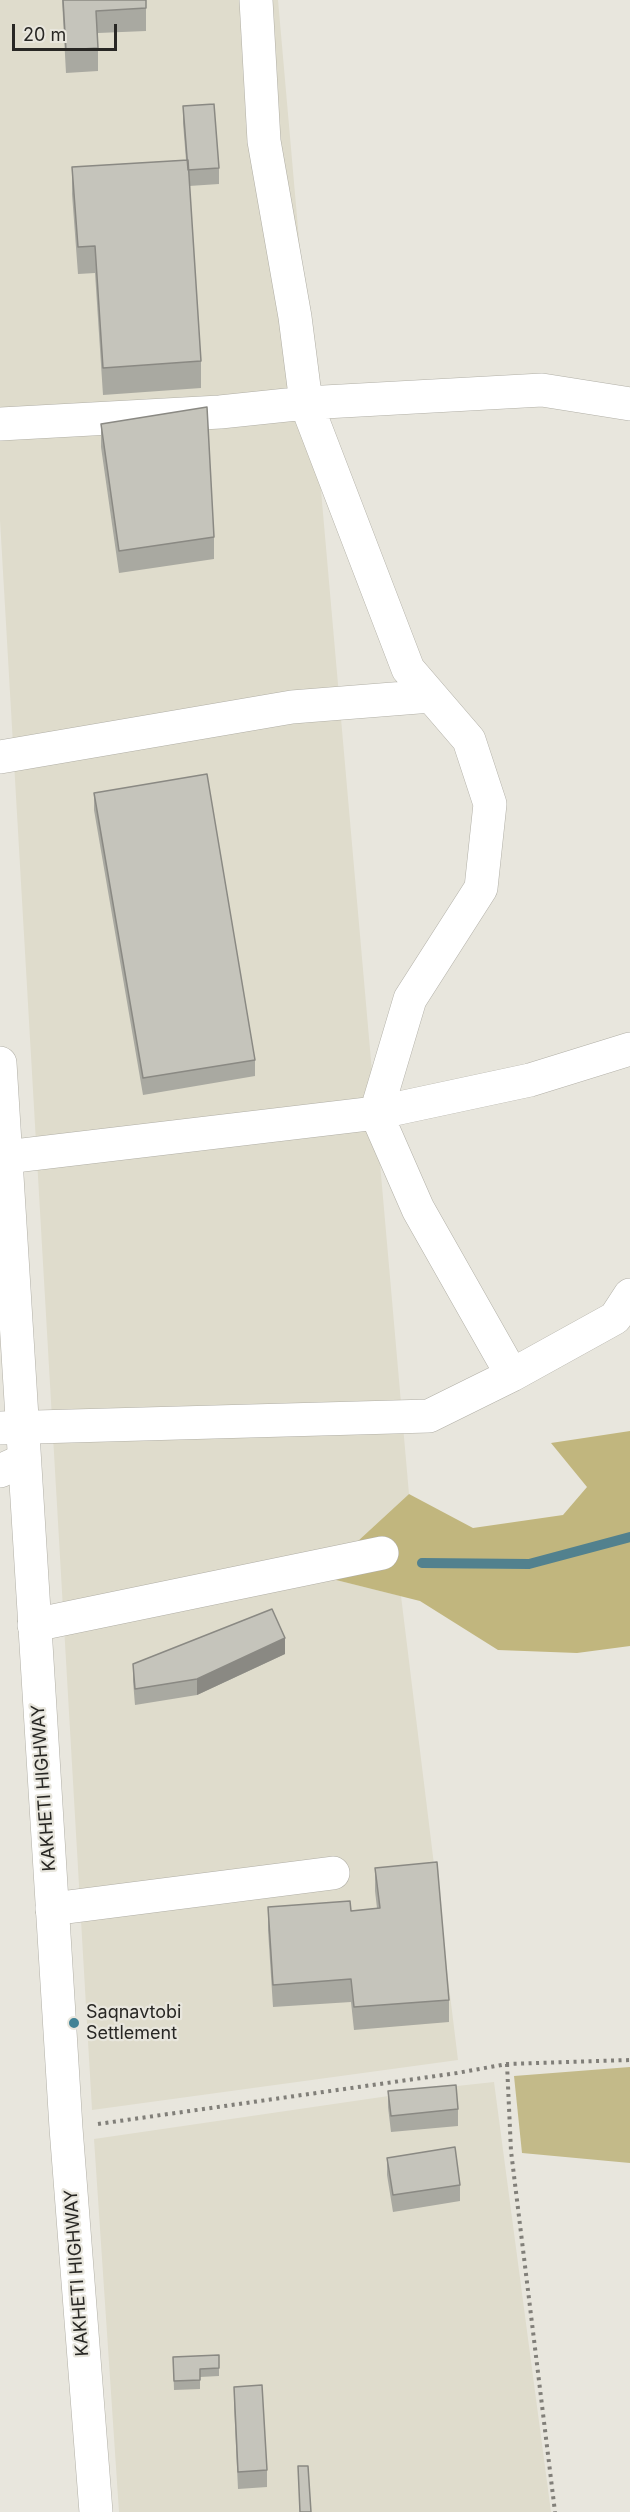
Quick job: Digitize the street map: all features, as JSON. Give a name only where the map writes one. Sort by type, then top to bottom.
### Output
[{"type":"main road","points":[[256,0],[264,141],[295,317],[306,403],[408,669],[469,740],[489,804],[481,888],[410,999],[376,1113],[418,1209],[512,1375]]},
{"type":"main road","points":[[0,424],[220,411],[306,403],[542,390],[630,404]]},
{"type":"main road","points":[[0,757],[292,707],[431,696]]},
{"type":"main road","points":[[6,1157],[376,1113],[530,1080],[630,1049]]},
{"type":"main road","name":"KAKHETI HIGHWAY","points":[[0,1063],[6,1157],[7,1422],[34,1625],[66,2128],[96,2512]]},
{"type":"main road","points":[[7,1422],[429,1416],[512,1375],[615,1318],[630,1295]]},
{"type":"main road","points":[[34,1625],[382,1553]]},
{"type":"main road","points":[[52,1909],[333,1873]]},
{"type":"path","points":[[66,2128],[507,2064],[630,2060]]},
{"type":"path","points":[[507,2064],[511,2151],[555,2512]]},
{"type":"shaded area","points":[[0,0],[278,0],[409,1494],[320,1576],[401,1596],[458,2060],[92,2110],[0,520]]},
{"type":"shaded area","points":[[630,1431],[630,1646],[577,1653],[498,1650],[420,1601],[320,1576],[409,1494],[473,1528],[563,1515],[587,1487],[551,1443]]},
{"type":"shaded area","points":[[630,2067],[630,2163],[522,2153],[514,2076]]},
{"type":"shaded area","points":[[494,2082],[551,2512],[119,2512],[94,2139]]},
{"type":"building","points":[[63,0],[146,0],[146,8],[96,11],[98,48],[66,50]]},
{"type":"building","points":[[214,104],[219,168],[188,170],[183,106]]},
{"type":"building","points":[[188,160],[201,361],[103,368],[95,246],[78,247],[72,167]]},
{"type":"building","points":[[207,407],[214,537],[119,551],[101,424]]},
{"type":"building","points":[[207,774],[255,1060],[143,1078],[94,793]]},
{"type":"building","points":[[272,1609],[285,1638],[197,1679],[135,1689],[133,1664]]},
{"type":"building","points":[[437,1862],[449,2000],[354,2007],[351,1979],[273,1985],[268,1907],[350,1901],[351,1911],[380,1908],[375,1868]]},
{"type":"building","points":[[456,2085],[458,2109],[391,2116],[388,2091]]},
{"type":"building","points":[[455,2147],[460,2185],[393,2195],[387,2158]]},
{"type":"building","points":[[219,2355],[219,2368],[200,2369],[200,2380],[174,2381],[173,2357]]},
{"type":"building","points":[[262,2385],[267,2470],[238,2472],[234,2387]]},
{"type":"building","points":[[298,2466],[308,2466],[311,2512],[300,2512]]},
{"type":"waterway","points":[[422,1563],[529,1564],[630,1537]]},
{"type":"place","name":"Saqnavtobi Settlement","points":[[74,2023]]}]
